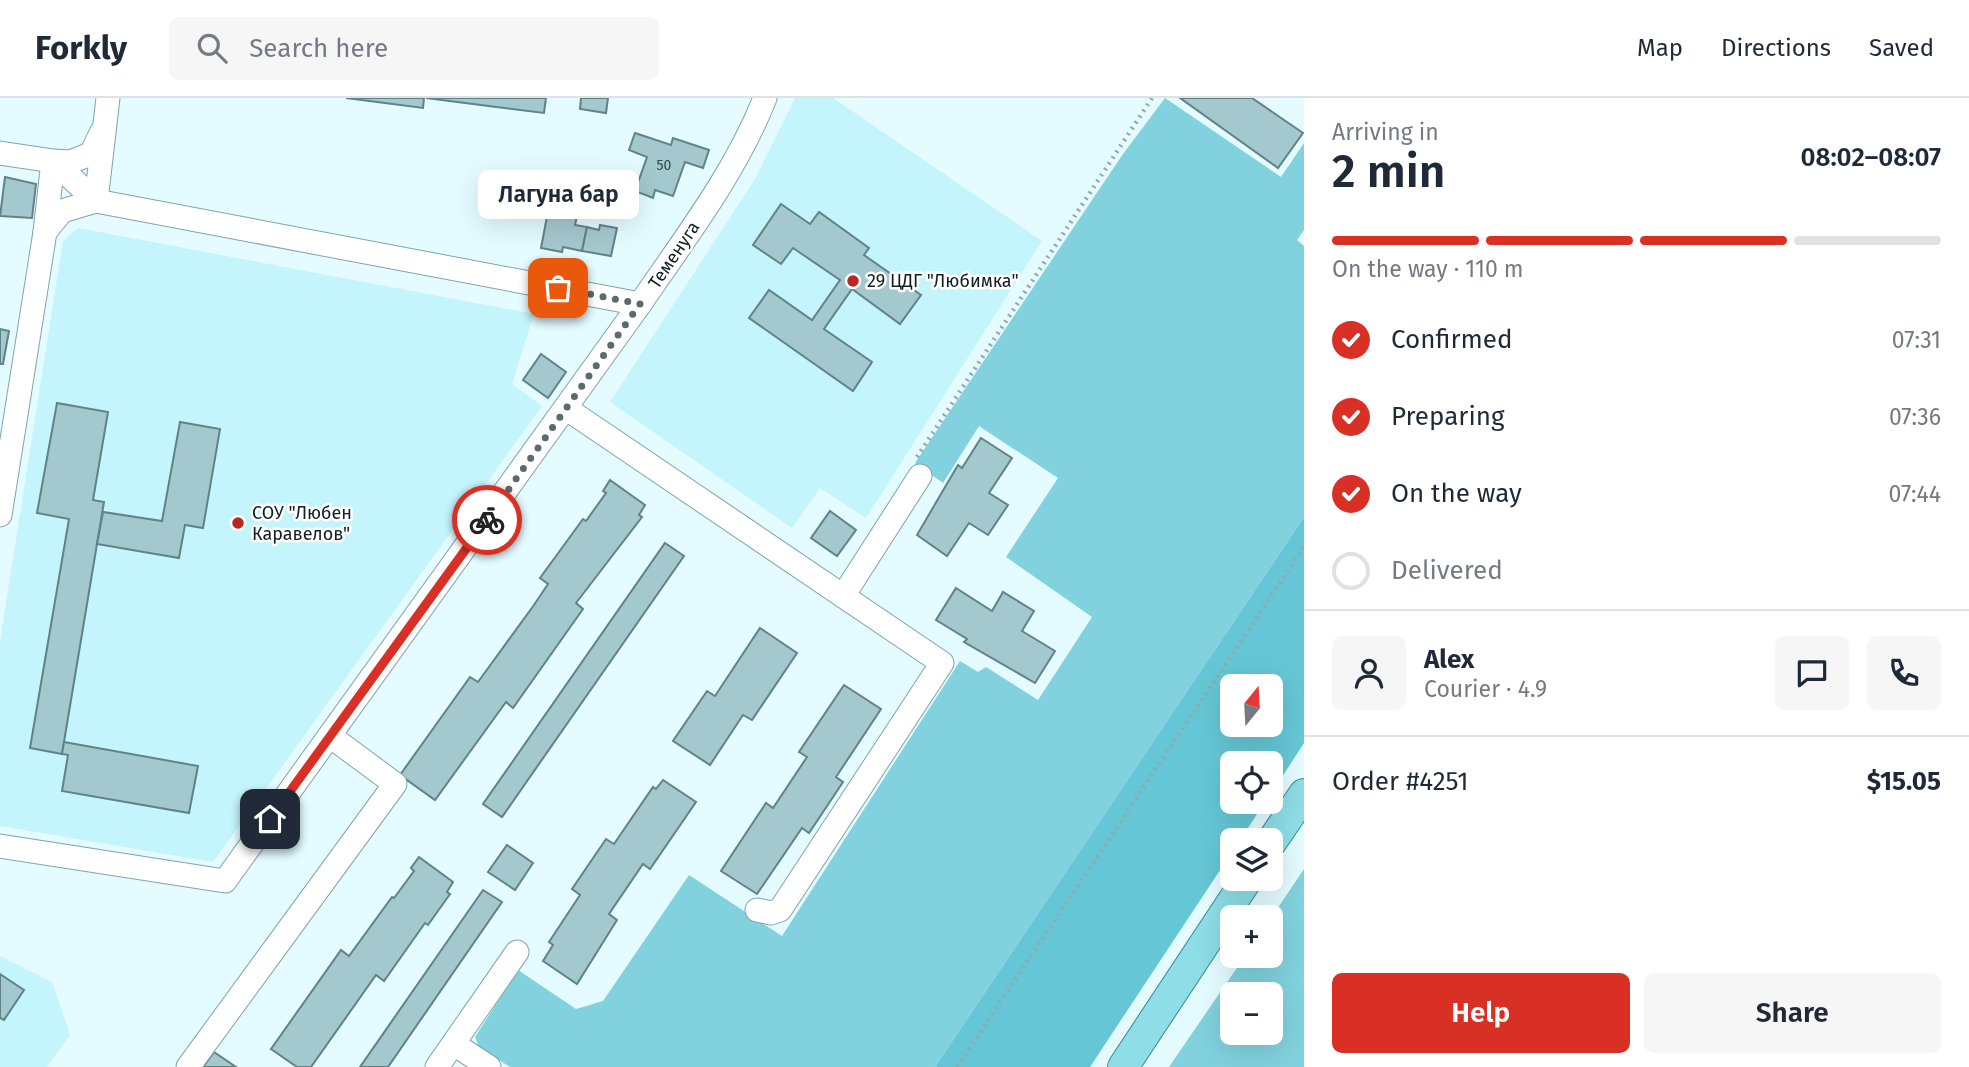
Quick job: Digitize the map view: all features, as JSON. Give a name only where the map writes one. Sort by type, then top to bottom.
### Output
[{"type":"main road","points":[[1281,828],[1304,794]]},
{"type":"main road","points":[[1124,1067],[1239,891]]},
{"type":"street","points":[[96,201],[107,98]]},
{"type":"street","name":"Теменуга","points":[[0,846],[225,881],[640,304],[745,143],[765,98]]},
{"type":"street","points":[[0,153],[69,162],[91,154],[104,127]]},
{"type":"street","points":[[53,161],[96,201]]},
{"type":"street","points":[[0,515],[45,232],[53,161]]},
{"type":"street","points":[[45,232],[62,211],[96,201],[640,304]]},
{"type":"street","points":[[567,409],[942,663],[780,910],[771,914],[757,910]]},
{"type":"street","points":[[843,596],[920,476]]},
{"type":"street","points":[[188,1067],[395,784],[330,736]]},
{"type":"street","points":[[437,1067],[517,953]]},
{"type":"street","points":[[454,1044],[489,1067]]},
{"type":"path","points":[[920,476],[917,454],[1152,98]]},
{"type":"path","points":[[957,1067],[1304,547]]},
{"type":"shaded area","name":"29 ЦДГ \"Любимка\"","points":[[795,98],[833,98],[1042,241],[866,518],[820,488],[792,528],[610,402],[755,179]]},
{"type":"shaded area","points":[[1165,98],[1281,177],[1304,143],[1304,230],[1297,240],[1304,246],[1304,517],[935,1067],[510,1067],[479,1047],[475,1037],[518,970],[576,1009],[603,1001],[689,875],[782,936],[960,661],[978,672],[986,667],[1038,700],[1092,617],[1006,557],[1058,478],[979,426],[943,483],[915,463],[1123,154]]},
{"type":"shaded area","name":"СОУ \"Любен Каравелов\"","points":[[78,228],[534,314],[512,384],[542,406],[213,862],[0,826],[0,641],[63,241]]},
{"type":"shaded area","points":[[1304,517],[1304,743],[1283,775],[1283,751],[1220,751],[1220,814],[1257,814],[1248,828],[1220,828],[1220,870],[1090,1067],[935,1067]]},
{"type":"shaded area","points":[[1304,869],[1304,1067],[1169,1067],[1220,993],[1220,1045],[1283,1045],[1283,982],[1227,982],[1237,968],[1283,968],[1283,905],[1280,905]]},
{"type":"shaded area","points":[[0,956],[52,982],[70,1035],[47,1067],[0,1067]]},
{"type":"building","points":[[346,98],[424,98],[423,108]]},
{"type":"building","points":[[426,98],[546,98],[544,113]]},
{"type":"building","points":[[581,98],[608,98],[606,113],[580,109]]},
{"type":"building","points":[[1180,98],[1252,98],[1303,133],[1278,168]]},
{"type":"building","points":[[635,133],[671,145],[673,138],[709,150],[703,168],[685,162],[673,196],[655,190],[653,198],[635,191],[647,157],[629,150]]},
{"type":"building","points":[[5,177],[36,184],[32,218],[0,216]]},
{"type":"building","points":[[781,204],[810,224],[819,212],[869,248],[864,255],[921,295],[900,324],[852,289],[824,329],[872,362],[853,391],[749,318],[769,290],[812,320],[840,280],[793,248],[781,264],[753,245]]},
{"type":"building","points":[[549,206],[578,211],[575,225],[587,227],[582,251],[563,247],[562,252],[541,248]]},
{"type":"building","points":[[600,225],[617,228],[611,256],[582,251],[587,227],[599,230]]},
{"type":"building","points":[[0,329],[9,331],[3,364],[0,364]]},
{"type":"building","points":[[541,354],[566,372],[548,398],[523,380]]},
{"type":"building","points":[[57,403],[108,412],[93,500],[104,502],[62,754],[30,748],[69,519],[37,513]]},
{"type":"building","points":[[180,422],[220,429],[203,528],[185,525],[179,558],[97,544],[103,512],[162,521]]},
{"type":"building","points":[[981,438],[1012,458],[989,493],[1008,505],[988,535],[969,523],[947,556],[917,535],[958,465],[962,468]]},
{"type":"building","points":[[610,480],[645,505],[639,515],[642,517],[576,603],[583,609],[513,708],[506,702],[435,800],[400,775],[470,677],[478,682],[534,605],[548,584],[540,578],[583,519],[586,521],[606,493],[603,491]]},
{"type":"building","points":[[830,511],[856,530],[837,556],[811,538]]},
{"type":"building","points":[[665,543],[684,556],[502,817],[483,804]]},
{"type":"building","points":[[956,588],[992,611],[1003,592],[1034,611],[1022,631],[1055,651],[1035,683],[964,642],[967,639],[936,620]]},
{"type":"building","points":[[760,628],[797,653],[752,720],[743,715],[710,765],[673,741],[707,691],[715,696]]},
{"type":"building","points":[[844,685],[881,709],[836,777],[843,782],[809,833],[802,828],[757,894],[721,871],[766,803],[773,808],[807,757],[799,752]]},
{"type":"building","points":[[64,742],[198,766],[189,813],[62,791],[68,755],[62,754]]},
{"type":"building","points":[[663,780],[696,802],[650,869],[643,864],[609,914],[617,920],[577,984],[543,961],[553,945],[549,942],[580,895],[572,889],[606,839],[614,844],[653,787],[656,789]]},
{"type":"building","points":[[507,845],[533,863],[515,890],[488,872]]},
{"type":"building","points":[[419,857],[453,882],[447,892],[450,894],[428,925],[425,923],[384,981],[376,975],[311,1067],[297,1067],[271,1049],[341,950],[349,956],[392,897],[394,898],[414,871],[411,868]]},
{"type":"building","points":[[483,890],[502,902],[388,1067],[360,1067]]},
{"type":"building","points":[[0,974],[24,990],[4,1020],[0,1018]]},
{"type":"building","points":[[214,1052],[236,1067],[203,1067]]},
{"type":"way so far","points":[[487,520],[640,304],[558,288]]},
{"type":"place","name":"29 ЦДГ \"Любимка\"","points":[[853,281]]},
{"type":"place","name":"Лагуна бар","points":[[558,288]]},
{"type":"place","name":"СОУ \"Любен Каравелов\"","points":[[238,523]]},
{"type":"route","points":[[270,819],[487,520]]}]
